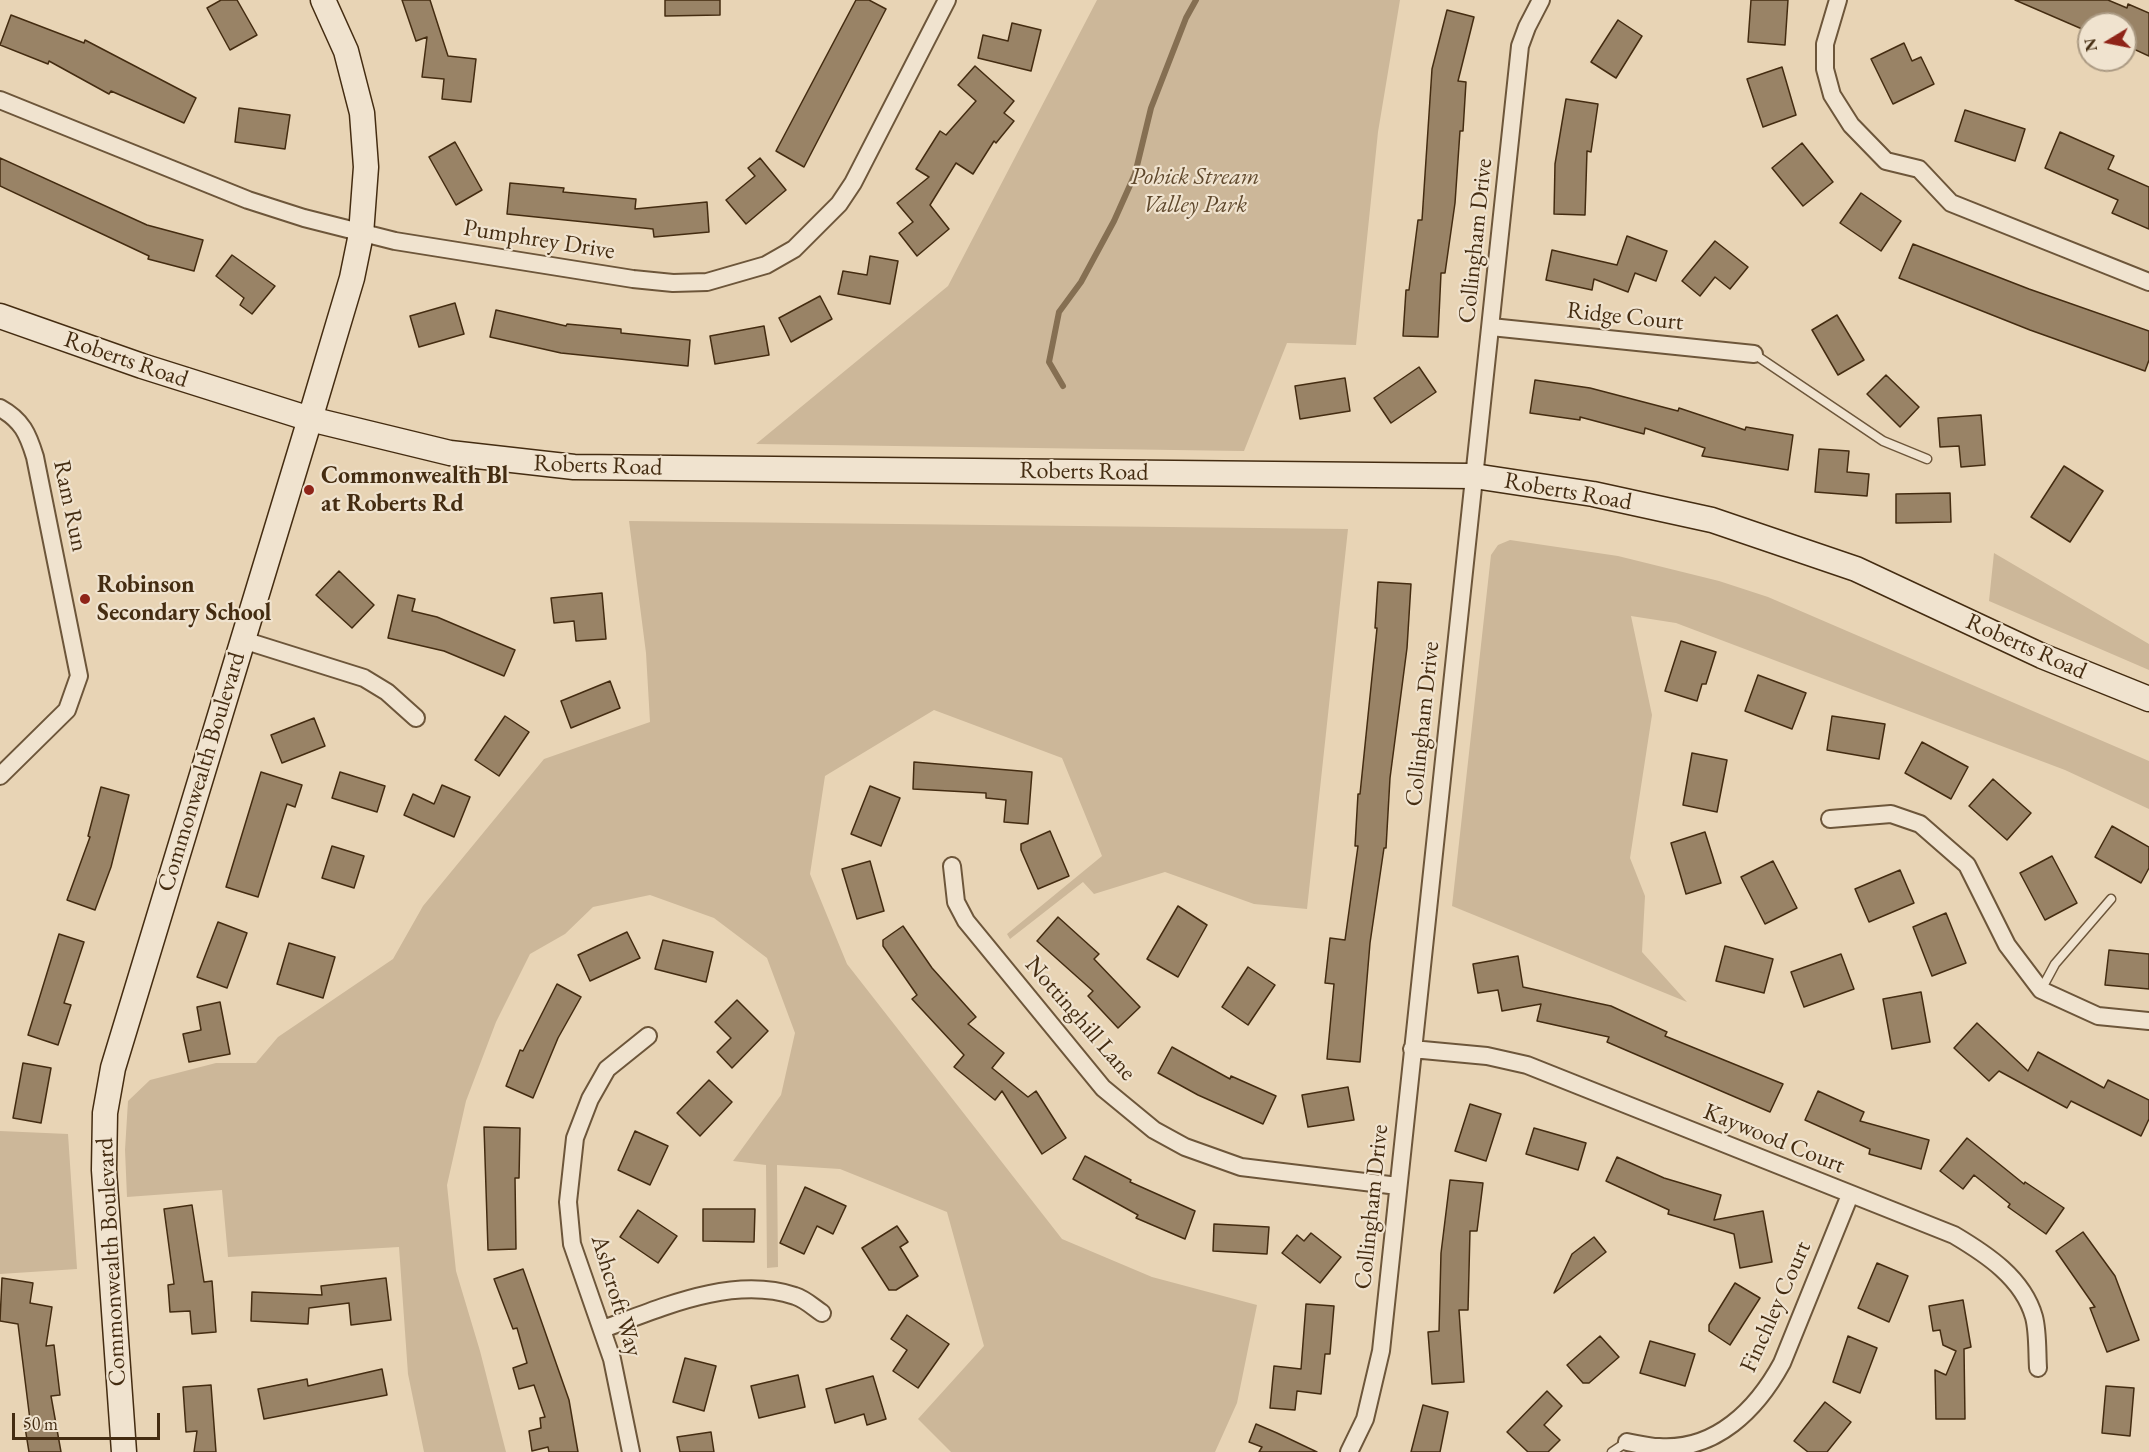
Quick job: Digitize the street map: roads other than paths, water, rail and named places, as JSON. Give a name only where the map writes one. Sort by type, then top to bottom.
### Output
[{"type":"main road","name":"Commonwealth Boulevard","points":[[124,1452],[104,1170],[105,1113],[116,1057],[352,278],[361,234],[366,167],[362,113],[346,51],[322,0]]},
{"type":"main road","name":"Roberts Road","points":[[0,316],[142,366],[310,419],[450,453],[574,467],[1474,477],[1593,494],[1712,520],[1856,569],[2042,656],[2149,699]]},
{"type":"street","name":"Pumphrey Drive","points":[[0,100],[248,200],[361,234],[633,279],[673,283],[707,282],[766,266],[794,249],[839,204],[947,0]]},
{"type":"street","name":"Collingham Drive","points":[[1349,1452],[1365,1419],[1381,1351],[1521,46],[1527,27],[1541,0]]},
{"type":"street","points":[[1838,0],[1825,44],[1825,69],[1832,95],[1851,125],[1886,161],[1919,169],[1951,203],[2149,282]]},
{"type":"street","name":"Ridge Court","points":[[1491,327],[1754,354]]},
{"type":"street","name":"Ram Run","points":[[0,408],[17,418],[29,437],[35,457],[79,676],[67,710],[0,776]]},
{"type":"street","points":[[243,640],[364,678],[387,692],[416,718]]},
{"type":"street","points":[[1830,819],[1891,814],[1920,824],[1967,865],[2007,945],[2041,990],[2098,1016],[2149,1021]]},
{"type":"street","name":"Nottinghill Lane","points":[[952,866],[956,902],[966,921],[1103,1088],[1154,1130],[1185,1147],[1241,1167],[1398,1186]]},
{"type":"street","name":"Ashcroft Way","points":[[631,1452],[627,1423],[603,1329],[580,1272],[572,1244],[568,1202],[571,1163],[582,1118],[600,1078],[607,1069],[648,1036]]},
{"type":"street","name":"Kaywood Court","points":[[1412,1049],[1487,1056],[1527,1065],[1954,1235],[1980,1250],[2002,1267],[2018,1286],[2034,1316],[2038,1368]]},
{"type":"street","name":"Finchley Court","points":[[1627,1442],[1660,1448],[1685,1445],[1711,1437],[1733,1425],[1754,1406],[1769,1387],[1782,1363],[1850,1195]]},
{"type":"street","points":[[603,1329],[695,1297],[737,1291],[767,1290],[794,1296],[822,1313]]},
{"type":"lane","points":[[1754,354],[1883,441],[1927,459]]},
{"type":"lane","points":[[2041,990],[2055,964],[2111,899]]},
{"type":"lane","points":[[1612,1452],[1627,1442]]},
{"type":"waterway","points":[[1063,386],[1049,362],[1059,312],[1081,282],[1114,221],[1135,174],[1151,108],[1186,18],[1196,0]]},
{"type":"place","name":"Commonwealth Bl at Roberts Rd","points":[[309,490]]},
{"type":"place","name":"Robinson Secondary School","points":[[85,599]]},
{"type":"park label","name":"Pohick Stream Valley Park","points":[[1195,191]]}]
